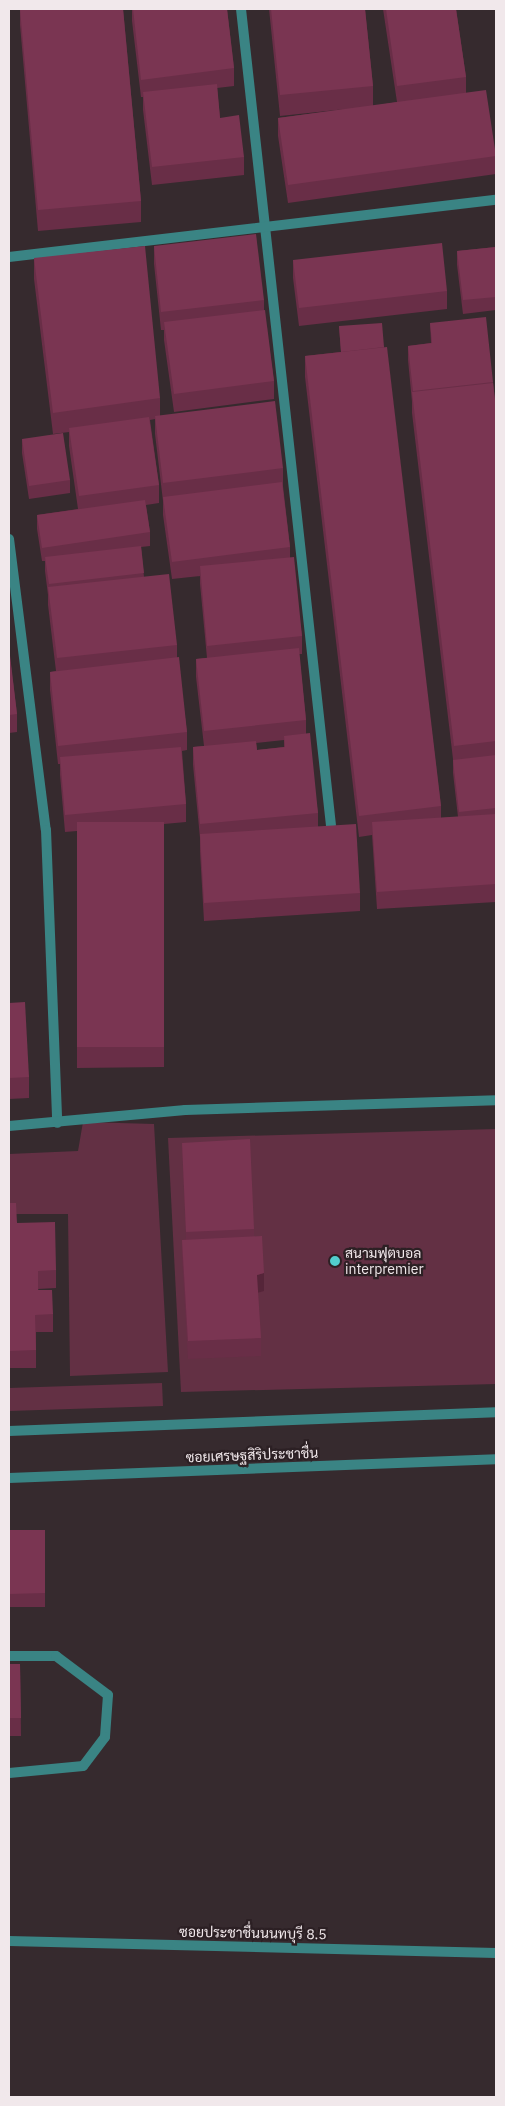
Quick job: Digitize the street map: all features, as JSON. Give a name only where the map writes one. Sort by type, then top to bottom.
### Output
[{"type":"street","points":[[241,9],[330,825]]},
{"type":"street","points":[[9,257],[496,200]]},
{"type":"street","points":[[9,539],[46,830],[57,1122]]},
{"type":"street","points":[[9,1126],[185,1110],[496,1100]]},
{"type":"street","points":[[9,1431],[496,1412]]},
{"type":"street","name":"ซอยเศรษฐสิริประชาชื่น","points":[[9,1478],[496,1459]]},
{"type":"street","points":[[9,1656],[56,1656],[108,1695],[105,1737],[83,1766],[9,1773]]},
{"type":"street","name":"ซอยประชาชื่นนนทบุรี 8.5","points":[[9,1941],[496,1953]]},
{"type":"shaded area","points":[[83,1122],[154,1124],[168,1372],[70,1376],[68,1214],[9,1214],[9,1154],[78,1151]]},
{"type":"shaded area","name":"สนามฟุตบอล interpremier","points":[[496,1129],[496,1384],[181,1392],[168,1138]]},
{"type":"shaded area","points":[[162,1383],[163,1406],[9,1411],[9,1388]]},
{"type":"building","points":[[20,9],[123,9],[141,201],[38,210]]},
{"type":"building","points":[[133,9],[227,9],[234,68],[141,80]]},
{"type":"building","points":[[271,9],[365,9],[373,86],[280,95]]},
{"type":"building","points":[[386,9],[456,9],[466,77],[397,86]]},
{"type":"building","points":[[217,84],[220,118],[239,115],[244,157],[152,167],[143,92]]},
{"type":"building","points":[[486,90],[496,156],[288,185],[278,118]]},
{"type":"building","points":[[256,234],[264,300],[161,312],[154,246]]},
{"type":"building","points":[[442,243],[447,291],[299,308],[293,260]]},
{"type":"building","points":[[145,246],[160,398],[53,413],[34,258]]},
{"type":"building","points":[[496,247],[496,297],[463,300],[457,251]]},
{"type":"building","points":[[265,310],[274,381],[174,394],[164,322]]},
{"type":"building","points":[[486,317],[493,382],[413,391],[408,346],[432,343],[430,323]]},
{"type":"building","points":[[382,323],[384,347],[341,352],[339,326]]},
{"type":"building","points":[[387,347],[441,806],[359,816],[305,356]]},
{"type":"building","points":[[493,383],[496,409],[496,741],[454,746],[412,392]]},
{"type":"building","points":[[275,401],[283,468],[163,483],[155,416]]},
{"type":"building","points":[[149,417],[159,485],[79,496],[69,428]]},
{"type":"building","points":[[63,433],[70,480],[29,486],[22,439]]},
{"type":"building","points":[[282,482],[290,547],[172,562],[163,497]]},
{"type":"building","points":[[145,500],[150,532],[42,548],[37,515]]},
{"type":"building","points":[[141,546],[144,573],[49,584],[45,557]]},
{"type":"building","points":[[294,557],[302,636],[207,646],[200,566]]},
{"type":"building","points":[[169,574],[177,645],[57,658],[48,587]]},
{"type":"building","points":[[9,647],[17,714],[9,715]]},
{"type":"building","points":[[299,648],[306,720],[204,731],[196,659]]},
{"type":"building","points":[[179,657],[187,732],[58,746],[50,672]]},
{"type":"building","points":[[310,733],[318,813],[200,824],[193,747],[256,741],[257,750],[285,747],[284,736]]},
{"type":"building","points":[[181,747],[186,804],[65,815],[60,757]]},
{"type":"building","points":[[496,755],[496,808],[459,812],[453,760]]},
{"type":"building","points":[[496,814],[496,884],[377,892],[372,822]]},
{"type":"building","points":[[77,822],[164,822],[164,1047],[77,1047]]},
{"type":"building","points":[[356,824],[360,893],[204,903],[200,834]]},
{"type":"building","points":[[25,1002],[29,1077],[9,1078],[9,1003]]},
{"type":"building","points":[[250,1139],[254,1229],[186,1232],[182,1143]]},
{"type":"building","points":[[9,1203],[16,1203],[17,1223],[55,1222],[56,1270],[38,1271],[38,1290],[52,1290],[53,1314],[35,1315],[36,1350],[9,1351]]},
{"type":"building","points":[[262,1236],[264,1273],[257,1275],[261,1338],[188,1341],[182,1240]]},
{"type":"building","points":[[9,1530],[45,1530],[45,1593],[9,1594]]},
{"type":"building","points":[[9,1664],[20,1664],[21,1718],[9,1718]]},
{"type":"place","name":"สนามฟุตบอล interpremier","points":[[335,1261]]}]
